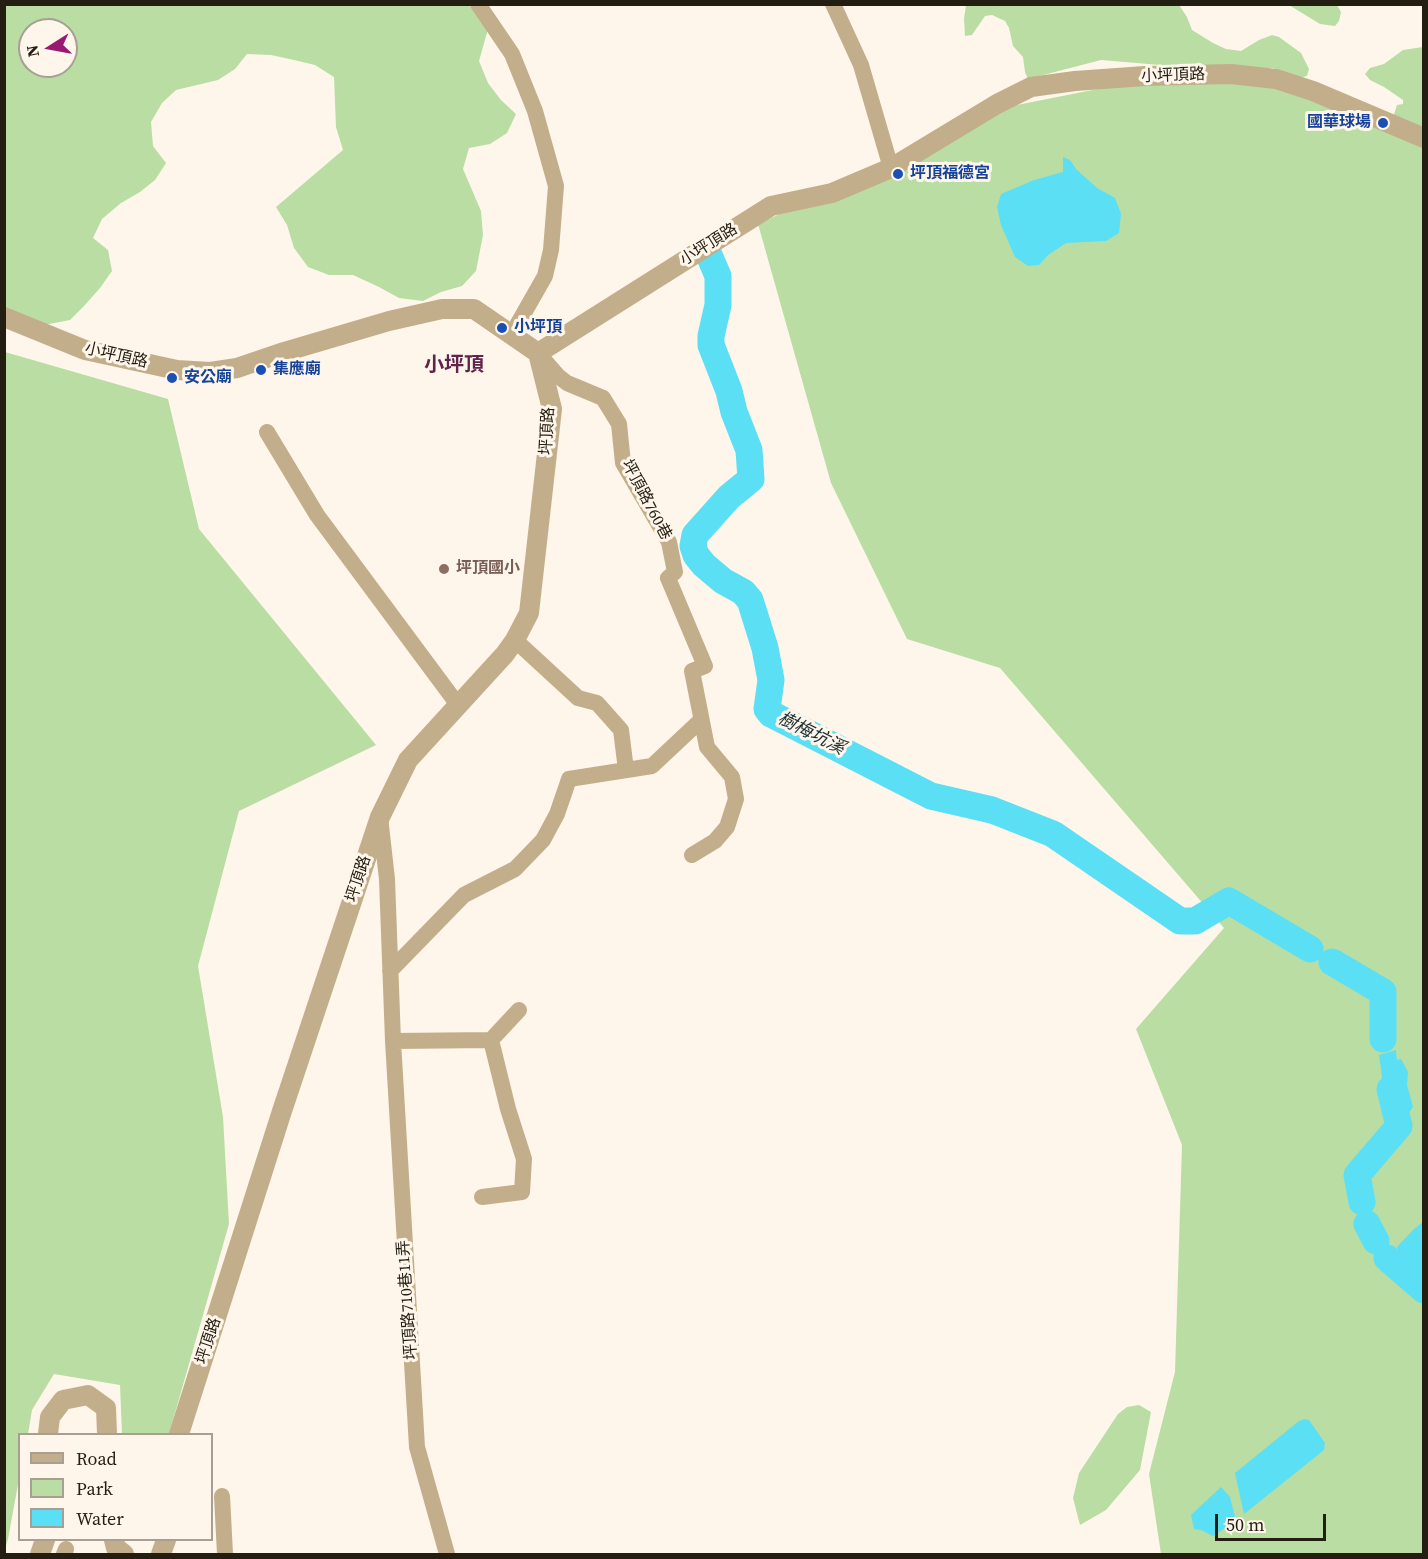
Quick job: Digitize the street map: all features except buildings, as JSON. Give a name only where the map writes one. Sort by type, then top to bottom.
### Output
[{"type":"street","points":[[478,4],[512,54],[535,111],[556,186],[551,250],[545,276],[513,334]]},
{"type":"street","points":[[832,4],[861,65],[891,168]]},
{"type":"street","name":"小坪頂路","points":[[4,317],[85,350],[177,370],[210,372],[237,368],[389,321],[442,309],[474,309],[538,353],[771,206],[832,193],[891,168],[997,104],[1031,87],[1144,76],[1231,74],[1276,79],[1313,91],[1424,138]]},
{"type":"street","name":"坪頂路","points":[[179,1433],[282,1111],[380,817],[408,760],[505,654],[529,613],[552,409],[538,353]]},
{"type":"street","name":"坪頂路760巷","points":[[538,353],[567,383],[603,398],[619,424],[623,463],[669,542],[675,572],[668,578],[705,666],[692,671],[707,747],[732,777],[736,799],[727,827],[716,841],[692,855]]},
{"type":"street","points":[[267,432],[317,515],[458,705]]},
{"type":"street","points":[[515,640],[578,698],[597,703],[621,730],[626,770]]},
{"type":"street","points":[[390,971],[464,895],[515,869],[543,840],[557,814],[569,779],[652,765],[701,720]]},
{"type":"street","name":"坪頂路710巷11弄","points":[[380,817],[387,879],[393,1041],[417,1447],[447,1554]]},
{"type":"street","points":[[364,863],[387,879]]},
{"type":"street","points":[[393,1041],[491,1040],[519,1010]]},
{"type":"street","points":[[482,1197],[522,1192],[523,1181],[524,1159],[508,1109],[491,1040]]},
{"type":"street","points":[[48,1433],[50,1417],[63,1400],[88,1395],[106,1408],[106,1433]]},
{"type":"street","points":[[222,1496],[225,1554]]},
{"type":"street","points":[[114,1541],[116,1548],[124,1554]]},
{"type":"green space","points":[[467,4],[490,22],[479,61],[488,83],[516,114],[507,133],[490,144],[469,148],[463,169],[481,211],[483,235],[476,271],[462,286],[441,292],[423,301],[399,298],[353,275],[329,275],[308,267],[294,248],[287,225],[276,207],[343,150],[336,127],[334,77],[315,65],[271,55],[247,54],[235,69],[218,80],[176,90],[162,103],[151,122],[153,146],[166,163],[155,180],[102,219],[93,238],[108,250],[112,271],[84,306],[70,320],[49,324],[26,327],[5,320],[5,5]]},
{"type":"green space","points":[[966,5],[1179,5],[1192,30],[1213,43],[1226,49],[1241,51],[1272,35],[1279,37],[1301,53],[1309,69],[1307,76],[1300,78],[1273,68],[1243,72],[1101,60],[1028,79],[1023,57],[1013,46],[1005,21],[992,15],[985,16],[972,35],[965,36]]},
{"type":"green space","points":[[1289,5],[1337,5],[1341,12],[1339,21],[1335,26],[1320,24]]},
{"type":"green space","points":[[1423,47],[1423,1554],[1161,1554],[1149,1474],[1175,1372],[1182,1145],[1136,1029],[1224,928],[1000,668],[907,639],[831,483],[758,224],[1017,105],[1143,80],[1269,78],[1389,130],[1397,105],[1403,104],[1403,100],[1370,80],[1365,74],[1370,68],[1384,64],[1403,50]]},
{"type":"green space","points":[[5,352],[168,399],[199,529],[376,745],[239,811],[198,966],[223,1117],[229,1224],[169,1433],[122,1433],[120,1385],[54,1374],[32,1410],[28,1433],[18,1433],[18,1484],[5,1549]]},
{"type":"green space","points":[[1139,1405],[1151,1412],[1140,1470],[1106,1510],[1080,1525],[1073,1498],[1079,1473],[1118,1414],[1127,1407]]},
{"type":"water","points":[[1063,157],[1070,160],[1076,169],[1097,188],[1115,198],[1121,214],[1119,233],[1106,241],[1066,243],[1048,255],[1039,265],[1028,266],[1015,257],[1001,225],[997,207],[1001,194],[1034,180],[1063,172]]},
{"type":"water","points":[[1396,1050],[1397,1060],[1401,1059],[1408,1072],[1407,1085],[1413,1107],[1401,1123],[1392,1127],[1384,1126],[1392,1113],[1386,1105],[1379,1055]]},
{"type":"water","points":[[1423,1222],[1423,1269],[1419,1272],[1401,1258],[1397,1247]]},
{"type":"water","points":[[1304,1419],[1309,1420],[1325,1443],[1324,1450],[1244,1514],[1235,1473]]},
{"type":"water","points":[[1221,1487],[1230,1497],[1236,1521],[1213,1536],[1194,1529],[1191,1515]]},
{"type":"waterway","name":"樹梅坑溪","points":[[709,255],[718,276],[718,305],[711,345],[749,450],[751,479],[729,497],[695,535],[693,546],[696,555],[704,565],[723,581],[743,592],[750,600],[765,648],[771,680],[767,709],[771,714],[931,796],[992,810],[1053,834],[1180,921],[1195,921],[1229,901],[1310,949]]},
{"type":"waterway","name":"樹梅坑溪","points":[[1332,962],[1383,992],[1383,1039]]},
{"type":"waterway","name":"樹梅坑溪","points":[[1362,1202],[1357,1175],[1399,1126],[1390,1089]]},
{"type":"waterway","name":"樹梅坑溪","points":[[1367,1224],[1376,1241]]},
{"type":"waterway","name":"樹梅坑溪","points":[[1387,1258],[1424,1290]]},
{"type":"place","name":"國華球場","points":[[1383,123]]},
{"type":"place","name":"坪頂福德宮","points":[[898,174]]},
{"type":"place","name":"小坪頂","points":[[502,328]]},
{"type":"place","name":"集應廟","points":[[261,370]]},
{"type":"place","name":"安公廟","points":[[172,378]]},
{"type":"place","name":"坪頂國小","points":[[444,569]]},
{"type":"district","name":"小坪頂","points":[[454,366]]}]
